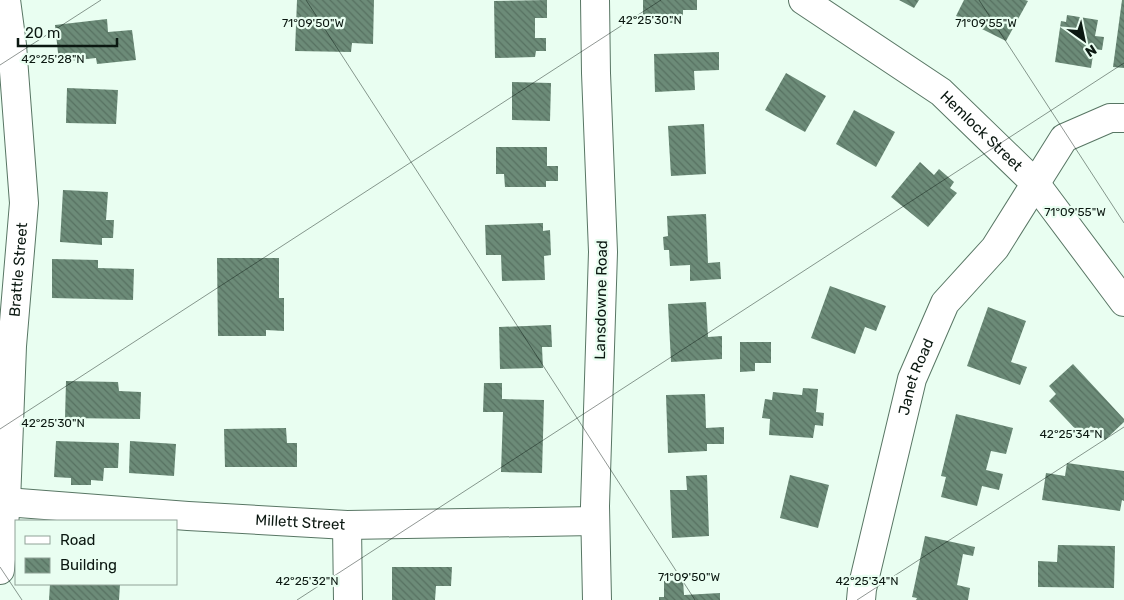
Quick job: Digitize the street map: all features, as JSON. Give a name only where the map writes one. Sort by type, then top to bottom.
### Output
[{"type":"street","name":"Brattle Street","points":[[0,570],[6,502],[12,346],[24,203],[12,45],[6,0]]},
{"type":"street","name":"Lansdowne Road","points":[[595,0],[603,252],[595,521],[597,600]]},
{"type":"street","name":"Hemlock Street","points":[[803,0],[941,92],[1035,183],[1124,302]]},
{"type":"street","name":"Janet Road","points":[[861,600],[862,589],[912,380],[945,303],[995,248],[1064,138],[1110,118],[1124,118]]},
{"type":"street","name":"Millett Street","points":[[6,502],[188,516],[347,525],[595,521]]},
{"type":"street","points":[[347,525],[348,600]]},
{"type":"building","points":[[297,0],[374,0],[373,44],[352,43],[351,52],[295,51]]},
{"type":"building","points":[[547,0],[547,18],[535,18],[535,38],[546,38],[546,51],[536,51],[535,57],[495,58],[494,1]]},
{"type":"building","points":[[643,0],[697,0],[697,10],[683,10],[683,23],[643,23]]},
{"type":"building","points":[[899,0],[919,0],[914,8]]},
{"type":"building","points":[[964,0],[1028,1],[1006,41],[956,16]]},
{"type":"building","points":[[1122,0],[1124,0],[1124,68],[1113,67]]},
{"type":"building","points":[[1067,15],[1098,20],[1095,36],[1104,37],[1102,50],[1094,49],[1091,68],[1055,62],[1061,21],[1066,22]]},
{"type":"building","points":[[107,19],[108,32],[132,30],[136,60],[97,64],[96,58],[59,62],[55,25]]},
{"type":"building","points":[[719,52],[719,70],[694,71],[695,90],[655,92],[654,54]]},
{"type":"building","points":[[786,73],[826,96],[805,132],[765,110]]},
{"type":"building","points":[[512,82],[551,83],[550,121],[512,120]]},
{"type":"building","points":[[67,88],[118,90],[116,124],[66,123]]},
{"type":"building","points":[[854,110],[895,132],[876,167],[836,144]]},
{"type":"building","points":[[704,124],[706,174],[671,176],[668,126]]},
{"type":"building","points":[[496,147],[547,147],[547,166],[558,166],[558,181],[546,181],[546,187],[505,187],[504,174],[496,174]]},
{"type":"building","points":[[920,162],[934,175],[939,169],[954,182],[950,188],[957,193],[928,227],[891,197]]},
{"type":"building","points":[[63,190],[108,192],[106,220],[114,220],[113,238],[102,238],[102,245],[60,242]]},
{"type":"building","points":[[706,214],[708,263],[720,262],[721,279],[690,281],[690,265],[670,266],[669,250],[664,250],[663,237],[668,236],[667,216]]},
{"type":"building","points":[[543,223],[543,231],[550,230],[551,255],[544,256],[545,280],[502,281],[501,255],[486,255],[485,225]]},
{"type":"building","points":[[217,258],[279,258],[279,298],[284,298],[284,331],[266,330],[266,336],[218,336]]},
{"type":"building","points":[[52,259],[98,260],[98,268],[134,269],[133,300],[52,298]]},
{"type":"building","points":[[830,286],[886,306],[876,331],[865,327],[855,354],[811,338]]},
{"type":"building","points":[[706,302],[708,337],[722,336],[722,359],[671,362],[668,304]]},
{"type":"building","points":[[988,307],[1026,321],[1011,362],[1027,367],[1020,385],[967,366]]},
{"type":"building","points":[[551,325],[552,347],[542,347],[543,368],[500,369],[499,327]]},
{"type":"building","points":[[740,342],[771,342],[771,363],[755,363],[755,371],[740,372]]},
{"type":"building","points":[[1073,364],[1124,419],[1124,422],[1105,440],[1091,426],[1081,435],[1049,401],[1056,394],[1049,386]]},
{"type":"building","points":[[66,381],[118,382],[119,391],[141,392],[140,419],[65,418]]},
{"type":"building","points":[[484,383],[502,383],[502,399],[544,400],[542,473],[501,472],[503,412],[483,412]]},
{"type":"building","points":[[803,388],[818,389],[816,412],[824,413],[823,426],[815,425],[813,438],[769,435],[770,419],[762,418],[765,399],[772,400],[773,392],[802,395]]},
{"type":"building","points":[[705,394],[706,428],[724,427],[724,444],[707,444],[707,451],[668,453],[666,395]]},
{"type":"building","points":[[956,414],[1013,428],[1006,454],[991,451],[986,470],[1003,474],[999,490],[982,486],[977,506],[941,497],[946,477],[941,476]]},
{"type":"building","points":[[286,428],[287,443],[297,443],[297,467],[225,467],[224,429]]},
{"type":"building","points":[[56,441],[119,443],[118,468],[104,468],[103,481],[91,480],[91,485],[71,485],[71,478],[54,477]]},
{"type":"building","points":[[130,441],[176,444],[174,476],[129,473]]},
{"type":"building","points":[[1067,463],[1124,471],[1124,501],[1122,500],[1120,511],[1042,500],[1046,473],[1065,476]]},
{"type":"building","points":[[707,475],[709,536],[672,538],[670,490],[687,490],[686,476]]},
{"type":"building","points":[[790,475],[829,485],[818,528],[780,518]]},
{"type":"building","points":[[925,536],[975,547],[973,556],[963,554],[957,585],[970,588],[968,600],[916,600],[917,598],[912,597]]},
{"type":"building","points":[[1058,545],[1115,546],[1114,588],[1038,587],[1038,561],[1057,562]]},
{"type":"building","points":[[392,567],[452,567],[451,586],[436,586],[435,600],[392,600]]},
{"type":"building","points":[[683,580],[684,595],[720,593],[720,600],[659,600],[659,597],[664,597],[664,581]]},
{"type":"building","points":[[50,585],[120,585],[119,600],[49,600]]}]
